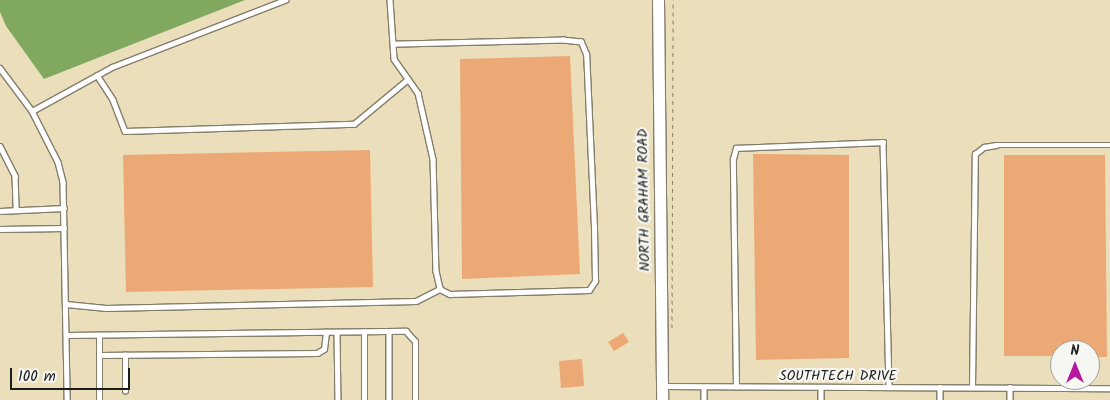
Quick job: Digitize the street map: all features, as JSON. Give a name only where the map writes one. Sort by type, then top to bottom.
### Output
[{"type":"street","name":"NORTH GRAHAM ROAD","points":[[658,0],[662,400]]},
{"type":"lane","points":[[32,111],[97,75],[285,0]]},
{"type":"lane","points":[[390,0],[394,59],[418,93],[433,159],[436,271],[440,288],[450,294],[588,290],[595,282],[586,54],[581,42],[564,40],[394,44]]},
{"type":"lane","points":[[0,68],[32,111],[58,162],[63,182],[67,400]]},
{"type":"lane","points":[[0,79],[6,75]]},
{"type":"lane","points":[[97,75],[113,100],[125,132],[354,124],[408,79]]},
{"type":"lane","points":[[736,387],[733,159],[736,148],[883,142],[889,387]]},
{"type":"lane","points":[[972,387],[975,154],[984,147],[996,145],[1110,145]]},
{"type":"lane","points":[[0,146],[16,176],[16,210]]},
{"type":"lane","points":[[0,210],[64,208]]},
{"type":"lane","points":[[0,229],[64,228]]},
{"type":"lane","points":[[66,304],[106,308],[416,301],[440,288]]},
{"type":"lane","points":[[389,331],[389,400]]},
{"type":"lane","points":[[67,335],[406,331],[414,336],[415,400]]},
{"type":"lane","points":[[99,355],[317,353],[324,349],[326,332]]},
{"type":"lane","points":[[337,332],[338,400]]},
{"type":"lane","points":[[364,332],[364,400]]},
{"type":"lane","points":[[99,335],[99,400]]},
{"type":"lane","points":[[125,355],[125,391]]},
{"type":"lane","name":"SOUTHTECH DRIVE","points":[[662,386],[1110,388]]},
{"type":"lane","points":[[704,387],[704,400]]},
{"type":"lane","points":[[821,387],[821,400]]},
{"type":"lane","points":[[940,387],[940,400]]},
{"type":"lane","points":[[1010,400],[1012,387]]},
{"type":"path","points":[[672,328],[673,0]]},
{"type":"green space","points":[[0,0],[245,0],[44,79],[6,26],[0,12]]},
{"type":"building","points":[[570,56],[580,274],[462,279],[460,59]]},
{"type":"building","points":[[370,150],[373,287],[126,292],[123,155]]},
{"type":"building","points":[[753,154],[849,155],[849,358],[756,360]]},
{"type":"building","points":[[1004,155],[1105,155],[1107,357],[1100,357],[1100,340],[1050,340],[1050,356],[1004,356]]},
{"type":"building","points":[[623,333],[629,342],[614,351],[608,342]]},
{"type":"building","points":[[582,359],[584,386],[561,388],[559,361]]}]
